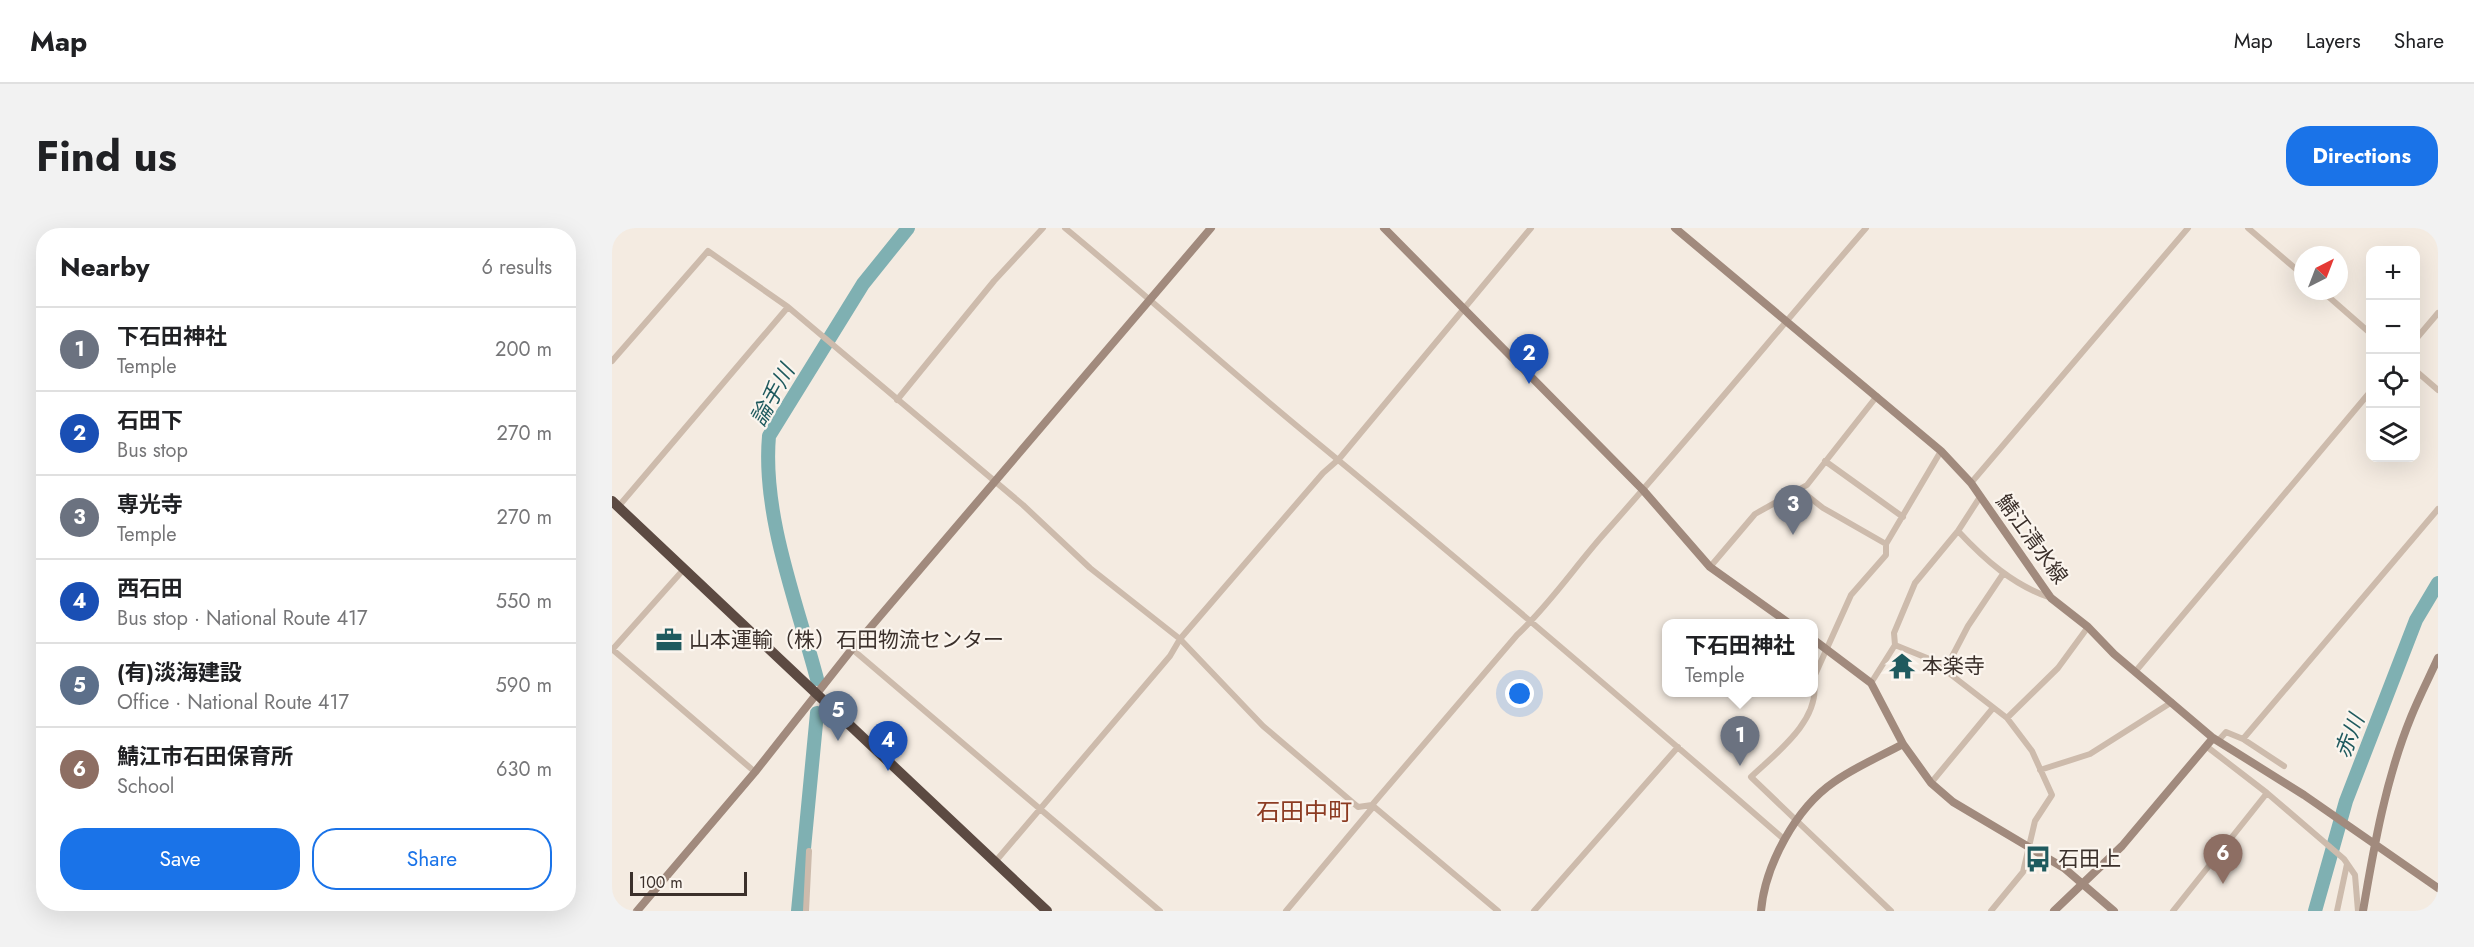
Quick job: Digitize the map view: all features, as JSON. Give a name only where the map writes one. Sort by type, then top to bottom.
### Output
[{"type":"highway","points":[[615,504],[1047,911]]},
{"type":"street","points":[[897,400],[994,281],[1043,228]]},
{"type":"street","points":[[1065,228],[1533,621],[1619,699],[1785,840]]},
{"type":"street","points":[[638,911],[818,695],[852,649],[1211,228]]},
{"type":"street","points":[[1384,228],[1643,490],[1710,567],[1783,619]]},
{"type":"street","points":[[995,862],[1170,656],[1180,639],[1323,473],[1339,459],[1389,396],[1531,228]]},
{"type":"street","name":"鯖江清水線","points":[[1675,228],[1941,451],[1971,483],[2051,598],[2088,627],[2135,672],[2215,740],[2304,795],[2438,888]]},
{"type":"street","points":[[1286,911],[1517,635],[1533,621],[1866,228]]},
{"type":"street","points":[[1971,483],[2188,228]]},
{"type":"street","points":[[2248,228],[2294,267]]},
{"type":"street","points":[[612,361],[708,251],[788,308],[993,482],[1090,568],[1180,639],[1263,726],[1358,807],[1372,806],[1498,911]]},
{"type":"street","points":[[2332,300],[2366,330]]},
{"type":"street","points":[[615,504],[788,308]]},
{"type":"street","points":[[2420,333],[2438,313]]},
{"type":"street","points":[[2420,375],[2438,390]]},
{"type":"street","points":[[1710,567],[1755,514],[1807,485],[1877,396]]},
{"type":"street","points":[[2135,672],[2366,397]]},
{"type":"street","points":[[1818,668],[1851,595],[1886,555],[1886,544],[1941,451]]},
{"type":"street","points":[[1825,461],[1903,517]]},
{"type":"street","points":[[1799,489],[1823,508],[1886,544]]},
{"type":"street","points":[[1872,683],[1895,645],[1894,633],[1915,583],[1958,531],[1980,497]]},
{"type":"street","points":[[2243,739],[2438,509]]},
{"type":"street","points":[[1958,531],[2004,574],[2031,591],[2051,598]]},
{"type":"street","points":[[684,569],[612,649],[755,772]]},
{"type":"street","points":[[1945,670],[1968,626],[2004,574]]},
{"type":"street","points":[[2007,718],[2058,668],[2088,627]]},
{"type":"street","points":[[1818,643],[1872,683],[1903,744],[1931,783],[1953,802],[2064,868],[2082,886],[2114,911]]},
{"type":"street","points":[[1895,645],[1932,660],[2007,718],[2024,737],[2052,795],[2035,821],[2023,872],[1991,911]]},
{"type":"street","points":[[852,649],[1160,911]]},
{"type":"street","points":[[2363,911],[2374,845],[2410,719],[2438,658]]},
{"type":"street","points":[[1812,697],[1811,711],[1796,733],[1751,777],[1891,911]]},
{"type":"street","points":[[2040,770],[2090,754],[2172,702]]},
{"type":"street","points":[[1931,783],[1992,708]]},
{"type":"street","points":[[2054,911],[2122,846],[2206,746],[2226,732],[2243,739],[2284,766]]},
{"type":"street","points":[[1761,911],[1768,876],[1785,840],[1820,792],[1903,744]]},
{"type":"street","points":[[2206,746],[2267,793],[2347,864],[2355,874],[2358,911]]},
{"type":"street","points":[[1534,911],[1678,747]]},
{"type":"street","points":[[2173,911],[2267,793]]},
{"type":"street","points":[[806,911],[809,851]]},
{"type":"street","points":[[2337,911],[2347,864]]},
{"type":"waterway","name":"論手川","points":[[817,679],[776,528],[768,466],[769,436],[863,284],[908,228]]},
{"type":"waterway","name":"赤川","points":[[2315,911],[2346,801],[2416,620],[2438,583]]},
{"type":"waterway","name":"論手川","points":[[798,911],[817,713]]},
{"type":"place","name":"石田下","points":[[1529,384]]},
{"type":"place","name":"専光寺","points":[[1793,535]]},
{"type":"place","name":"山本運輸（株）石田物流センター","points":[[669,640]]},
{"type":"place","name":"本楽寺","points":[[1902,666]]},
{"type":"place","name":"(有)淡海建設","points":[[838,741]]},
{"type":"place","name":"下石田神社","points":[[1740,766]]},
{"type":"place","name":"西石田","points":[[888,771]]},
{"type":"place","name":"石田上","points":[[2038,859]]},
{"type":"place","name":"鯖江市石田保育所","points":[[2223,884]]},
{"type":"district","name":"石田中町","points":[[1304,811]]}]
